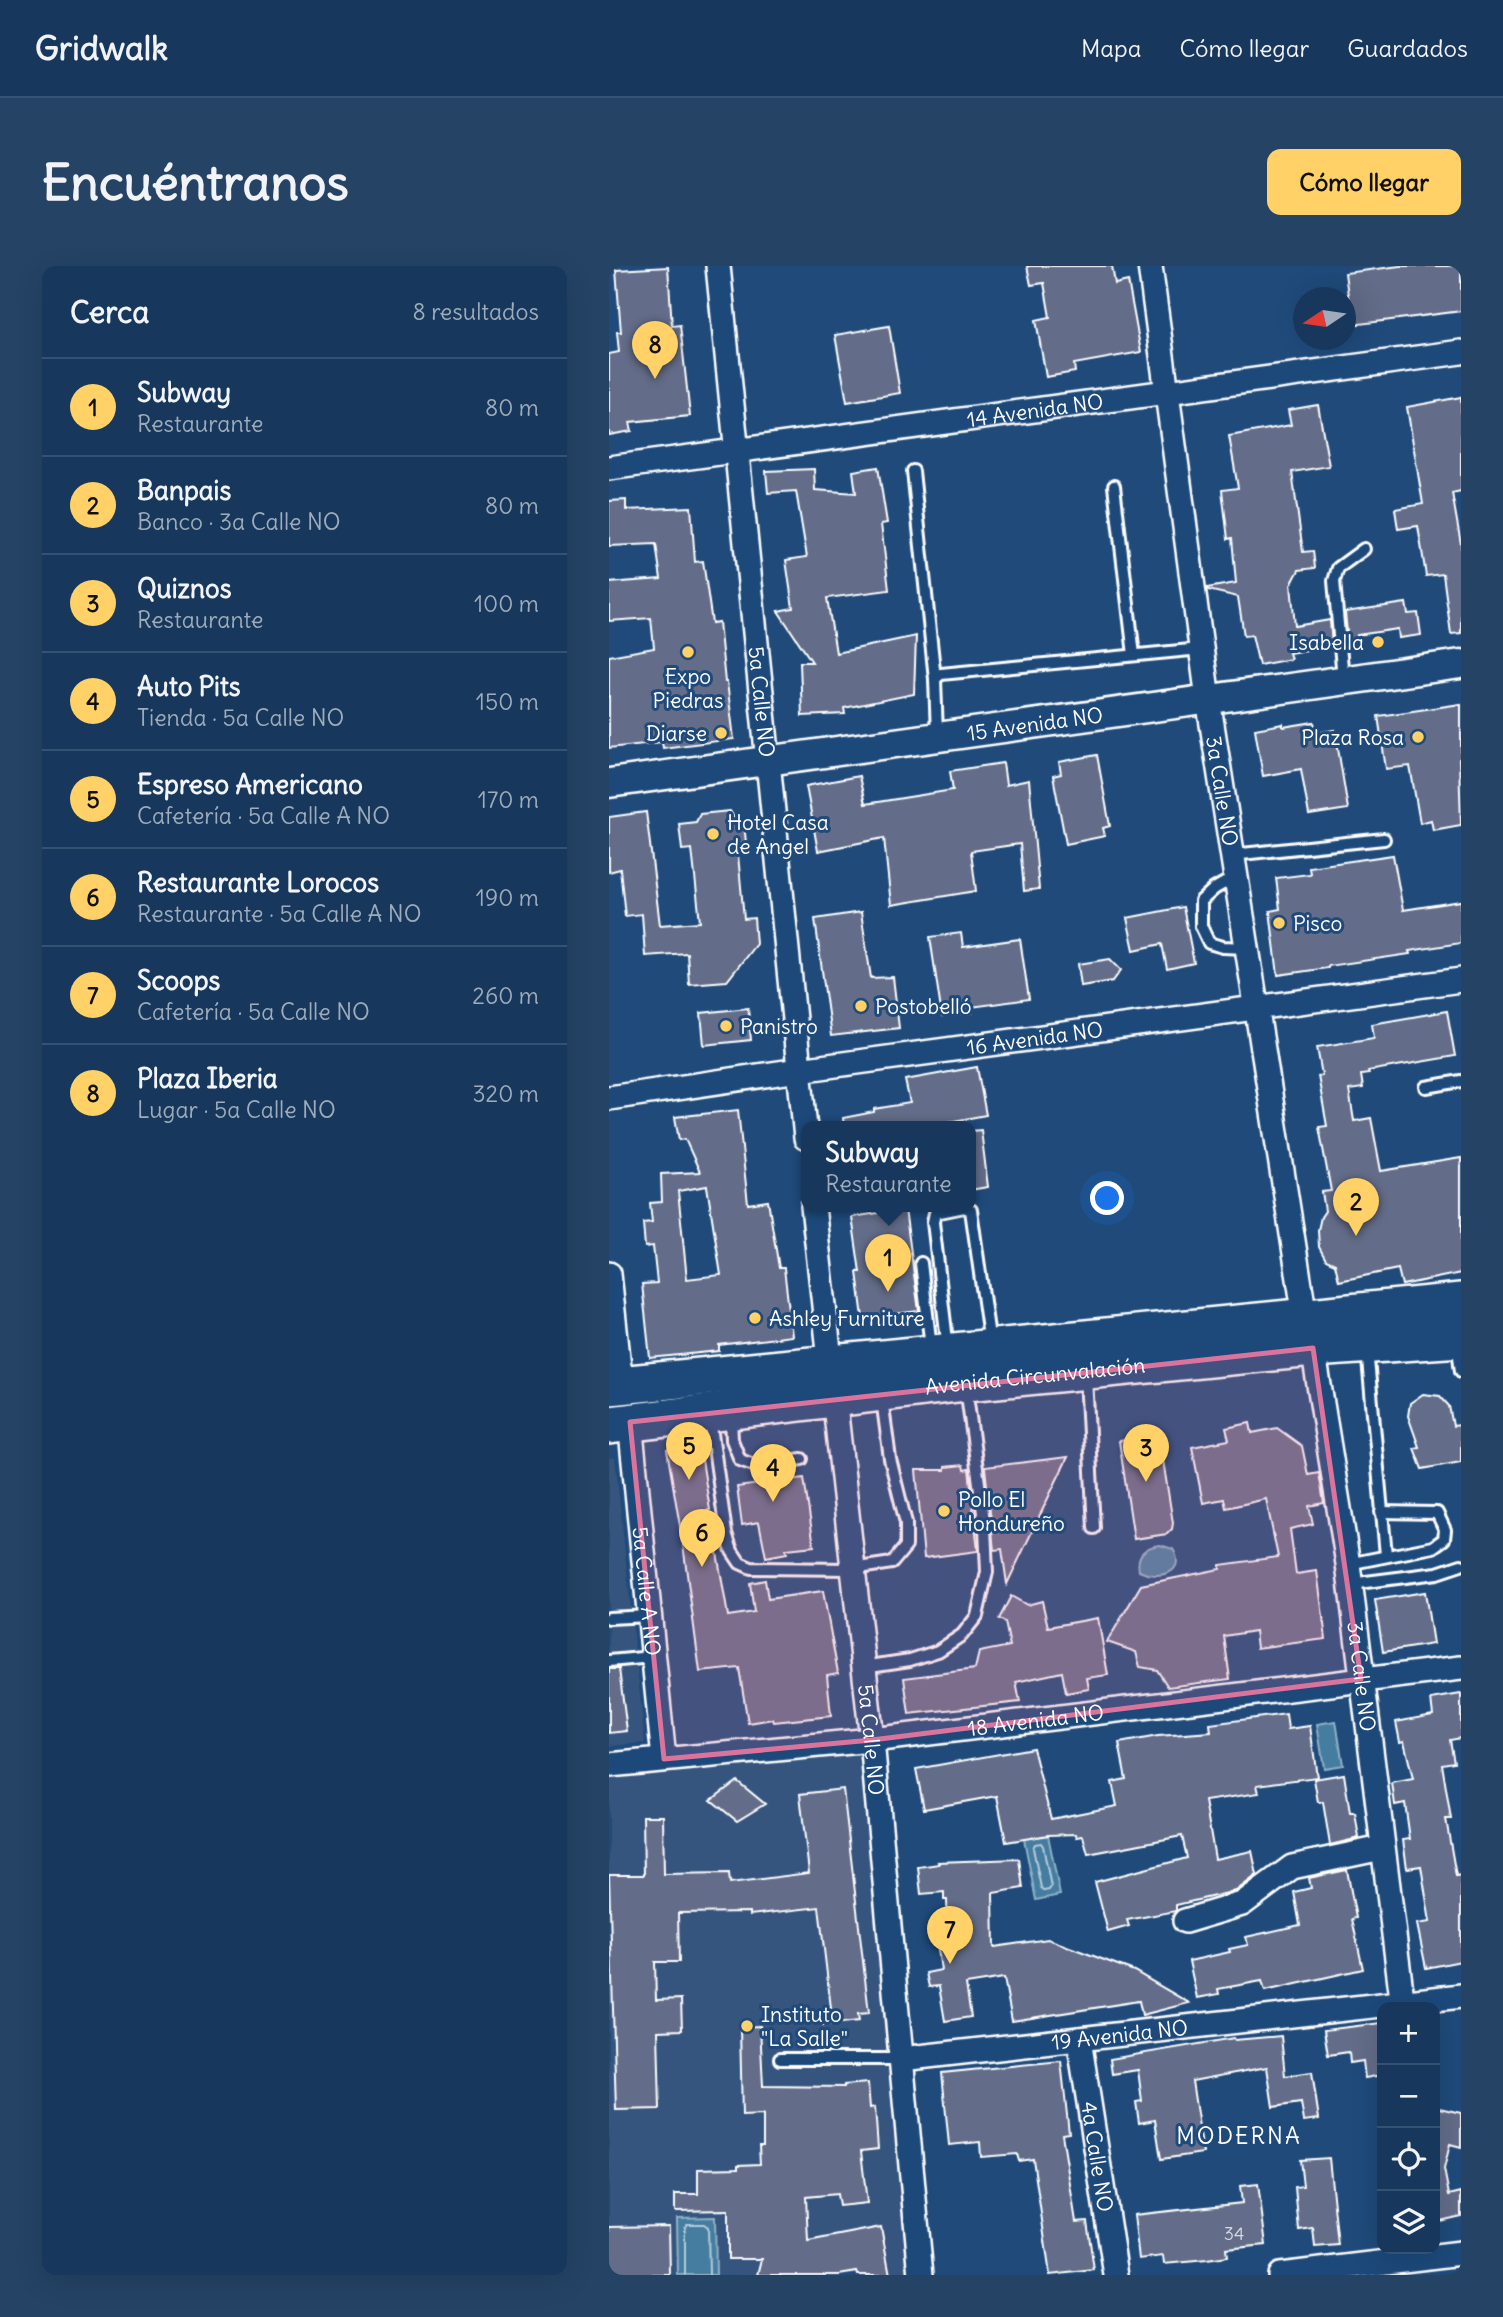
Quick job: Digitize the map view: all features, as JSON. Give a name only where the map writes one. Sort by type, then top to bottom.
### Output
[{"type":"highway","name":"Avenida Circunvalación","points":[[619,1423],[1086,1370],[1309,1332],[1461,1301]]},
{"type":"highway","name":"Avenida Circunvalación","points":[[615,1385],[990,1347],[1309,1332],[1367,1346],[1459,1349]]},
{"type":"street","name":"5a Calle NO","points":[[718,266],[804,1121]]},
{"type":"street","name":"3a Calle NO","points":[[1150,266],[1233,866],[1349,1574],[1402,2002]]},
{"type":"street","name":"14 Avenida NO","points":[[609,468],[1461,352]]},
{"type":"street","name":"15 Avenida NO","points":[[609,783],[1461,664]]},
{"type":"street","name":"16 Avenida NO","points":[[609,1098],[1461,980]]},
{"type":"street","name":"5a Calle NO","points":[[814,1212],[871,1740],[921,2275]]},
{"type":"street","points":[[609,1274],[615,1385]]},
{"type":"street","name":"5a Calle A NO","points":[[619,1423],[649,1616],[664,1759]]},
{"type":"street","name":"18 Avenida NO","points":[[609,1765],[871,1740],[1461,1668]]},
{"type":"street","points":[[1185,1921],[1242,1904],[1291,1867],[1383,1848]]},
{"type":"street","name":"19 Avenida NO","points":[[1422,2002],[1461,1996]]},
{"type":"street","name":"19 Avenida NO","points":[[901,2059],[1377,2008]]},
{"type":"street","name":"4a Calle NO","points":[[1079,2039],[1116,2275]]},
{"type":"street","points":[[1440,2253],[1461,2253]]},
{"type":"street","points":[[1280,2275],[1381,2254]]},
{"type":"lane","points":[[913,471],[935,679],[937,736]]},
{"type":"lane","points":[[1114,486],[1134,655]]},
{"type":"lane","points":[[1343,681],[1334,581],[1338,568],[1364,549]]},
{"type":"lane","points":[[935,679],[949,671],[1201,649]]},
{"type":"lane","points":[[1246,948],[1209,943],[1201,926],[1201,901],[1233,866],[1384,839]]},
{"type":"lane","points":[[1426,1087],[1461,1081]]},
{"type":"lane","points":[[940,1212],[935,1213],[933,1222],[940,1352]]},
{"type":"lane","points":[[971,1212],[990,1347]]},
{"type":"lane","points":[[921,1263],[940,1352]]},
{"type":"lane","points":[[1367,1346],[1386,1555]]},
{"type":"lane","points":[[1086,1370],[1094,1528]]},
{"type":"lane","points":[[863,1667],[910,1660],[938,1651],[962,1635],[977,1616],[988,1572],[966,1382]]},
{"type":"lane","points":[[720,1411],[726,1533],[732,1551],[740,1563],[751,1568],[766,1569],[852,1569],[892,1563],[906,1546],[907,1522],[890,1458],[881,1392]]},
{"type":"lane","points":[[720,1411],[740,1460],[756,1466],[802,1459]]},
{"type":"lane","points":[[1349,1574],[1386,1555],[1433,1547],[1444,1539],[1445,1530],[1437,1513],[1381,1512]]},
{"type":"lane","points":[[1349,1574],[1437,1573],[1461,1565]]},
{"type":"lane","points":[[609,1618],[649,1616]]},
{"type":"lane","points":[[609,1661],[653,1657]]},
{"type":"lane","name":"19 Avenida NO","points":[[780,2059],[901,2059]]},
{"type":"highlighted area","points":[[1313,1348],[1361,1679],[872,1740],[664,1759],[630,1422]]},
{"type":"shaded area","points":[[615,1457],[645,1743],[609,1746],[609,1458]]},
{"type":"shaded area","name":"Instituto \"La Salle\"","points":[[862,1755],[908,2275],[609,2275],[609,1776]]},
{"type":"water","points":[[1160,1545],[1173,1549],[1177,1557],[1174,1569],[1162,1575],[1139,1571],[1142,1553]]},
{"type":"water","points":[[1336,1721],[1343,1765],[1324,1768],[1317,1724]]},
{"type":"water","points":[[1048,1835],[1060,1895],[1036,1900],[1024,1839]]},
{"type":"water","points":[[715,2217],[716,2275],[678,2275],[677,2218]]},
{"type":"building","points":[[1027,266],[1112,266],[1115,284],[1128,281],[1141,352],[1074,364],[1075,372],[1046,377],[1036,320],[1050,317],[1044,283],[1031,285]]},
{"type":"building","points":[[1400,266],[1461,266],[1461,311],[1356,324],[1356,287],[1347,287],[1345,273]]},
{"type":"building","points":[[668,267],[672,326],[680,325],[690,416],[630,422],[632,431],[609,435],[609,354],[619,352],[617,332],[621,332],[616,270]]},
{"type":"building","points":[[889,326],[900,393],[847,402],[835,335]]},
{"type":"building","points":[[1461,397],[1461,491],[1452,493],[1461,544],[1461,633],[1451,634],[1443,574],[1426,576],[1418,526],[1398,529],[1395,509],[1423,504],[1407,407]]},
{"type":"building","points":[[1318,405],[1329,466],[1292,472],[1303,552],[1313,551],[1315,568],[1299,570],[1291,585],[1295,626],[1330,620],[1332,646],[1289,653],[1291,659],[1259,665],[1252,635],[1244,636],[1238,597],[1207,588],[1236,583],[1232,538],[1228,539],[1222,490],[1238,488],[1229,436],[1291,425],[1288,410]]},
{"type":"building","points":[[878,467],[887,523],[881,524],[889,590],[827,598],[836,653],[916,636],[914,694],[844,708],[845,714],[802,716],[800,662],[812,662],[778,611],[793,608],[786,560],[807,557],[796,491],[768,493],[766,471],[814,469],[815,490],[856,493],[853,471]]},
{"type":"building","points":[[626,500],[626,510],[691,507],[695,562],[703,561],[712,623],[719,622],[734,739],[663,748],[662,742],[609,748],[609,656],[654,648],[651,618],[609,621],[609,583],[661,579],[656,544],[609,546],[609,501]]},
{"type":"building","points":[[1406,603],[1408,614],[1418,613],[1421,635],[1399,638],[1398,629],[1357,635],[1358,641],[1348,643],[1345,612]]},
{"type":"building","points":[[1461,704],[1461,825],[1433,830],[1431,820],[1420,823],[1410,766],[1386,769],[1378,716]]},
{"type":"building","points":[[1314,722],[1316,733],[1335,730],[1348,809],[1309,815],[1301,769],[1263,776],[1255,729]]},
{"type":"building","points":[[1097,755],[1110,826],[1103,828],[1105,836],[1066,844],[1053,776],[1061,774],[1059,762]]},
{"type":"building","points":[[1003,763],[1006,785],[1029,780],[1039,889],[1024,891],[1020,844],[971,851],[976,891],[891,905],[884,838],[818,851],[806,786],[859,776],[865,804],[953,790],[950,771]]},
{"type":"building","points":[[730,811],[738,824],[744,823],[746,843],[737,844],[744,919],[754,918],[756,944],[727,981],[689,984],[687,953],[645,956],[642,914],[625,916],[620,869],[609,872],[609,817],[646,812],[660,925],[700,922],[692,849],[682,850],[679,824],[696,822],[700,814]]},
{"type":"building","points":[[1393,855],[1403,910],[1461,901],[1461,943],[1278,975],[1270,911],[1280,909],[1276,878],[1310,874],[1309,867]]},
{"type":"building","points":[[1183,907],[1194,963],[1167,969],[1162,944],[1134,950],[1127,918]]},
{"type":"building","points":[[861,912],[871,978],[893,977],[899,1028],[831,1036],[815,919]]},
{"type":"building","points":[[961,933],[963,947],[1020,939],[1029,999],[971,1007],[972,1013],[942,1017],[930,937]]},
{"type":"building","points":[[1110,959],[1121,970],[1113,981],[1081,986],[1078,964]]},
{"type":"building","name":"Panistro","points":[[748,1008],[751,1040],[704,1045],[701,1013]]},
{"type":"building","points":[[1447,1011],[1455,1056],[1368,1071],[1369,1074],[1361,1075],[1363,1088],[1349,1090],[1354,1121],[1371,1118],[1381,1171],[1461,1158],[1461,1273],[1402,1285],[1398,1269],[1339,1281],[1335,1264],[1326,1260],[1319,1247],[1318,1230],[1325,1211],[1322,1192],[1331,1191],[1319,1127],[1327,1126],[1318,1076],[1322,1075],[1317,1047],[1374,1038],[1372,1024]]},
{"type":"building","points":[[977,1067],[986,1115],[954,1121],[843,1121],[843,1118],[874,1112],[874,1109],[910,1103],[905,1080]]},
{"type":"building","points":[[738,1110],[748,1204],[768,1201],[779,1268],[784,1268],[792,1336],[719,1345],[719,1351],[650,1358],[642,1284],[657,1283],[653,1246],[645,1247],[643,1223],[652,1222],[650,1203],[662,1202],[661,1174],[700,1172],[685,1139],[679,1140],[675,1117]],"holes":[[[707,1186],[721,1275],[687,1279],[678,1191]]]},
{"type":"building","points":[[976,1130],[981,1130],[988,1187],[976,1189]]},
{"type":"building","points":[[905,1212],[919,1311],[863,1318],[852,1217]]},
{"type":"building","points":[[1423,1394],[1440,1396],[1449,1406],[1453,1426],[1461,1425],[1461,1462],[1422,1469],[1414,1448],[1419,1447],[1408,1416],[1410,1403]]},
{"type":"building","points":[[1250,1423],[1252,1433],[1277,1428],[1302,1446],[1308,1475],[1319,1473],[1324,1503],[1309,1506],[1313,1524],[1290,1529],[1296,1574],[1317,1571],[1326,1639],[1257,1648],[1255,1631],[1224,1636],[1230,1679],[1168,1687],[1157,1670],[1140,1667],[1136,1652],[1107,1642],[1141,1585],[1220,1569],[1220,1565],[1278,1557],[1266,1499],[1226,1508],[1224,1499],[1203,1503],[1192,1447],[1229,1440],[1226,1428]]},
{"type":"building","points":[[1159,1435],[1172,1529],[1167,1534],[1134,1539],[1119,1441]]},
{"type":"building","points":[[699,1441],[710,1510],[706,1511],[710,1542],[715,1541],[728,1616],[754,1612],[750,1583],[765,1580],[768,1599],[823,1591],[838,1673],[827,1675],[831,1716],[748,1723],[739,1668],[700,1672],[667,1450]]},
{"type":"building","points":[[1068,1457],[1007,1584],[1002,1549],[994,1550],[985,1467]]},
{"type":"building","name":"Pollo El Hondureño","points":[[963,1465],[964,1470],[969,1469],[978,1551],[924,1558],[916,1470],[945,1470],[945,1467]]},
{"type":"building","points":[[804,1478],[814,1546],[786,1549],[787,1553],[766,1557],[759,1522],[742,1525],[737,1487]]},
{"type":"building","points":[[1425,1592],[1433,1644],[1383,1652],[1375,1600]]},
{"type":"building","points":[[1011,1596],[1027,1605],[1042,1601],[1048,1627],[1098,1618],[1108,1675],[1087,1678],[1089,1689],[1066,1693],[1062,1672],[1016,1682],[1020,1702],[909,1714],[904,1678],[975,1669],[979,1652],[1010,1646],[1005,1622],[999,1619]]},
{"type":"building","points":[[609,1669],[619,1669],[627,1731],[609,1733]]},
{"type":"building","points":[[1461,1694],[1461,1738],[1450,1740],[1454,1762],[1442,1764],[1451,1819],[1446,1819],[1456,1876],[1461,1875],[1461,1961],[1426,1968],[1417,1924],[1430,1922],[1421,1866],[1407,1868],[1403,1840],[1410,1839],[1405,1803],[1395,1805],[1392,1783],[1413,1779],[1404,1741],[1400,1742],[1396,1722],[1433,1715],[1431,1699]]},
{"type":"building","points":[[1286,1714],[1288,1729],[1310,1726],[1317,1777],[1257,1785],[1259,1793],[1205,1801],[1215,1859],[1252,1851],[1257,1875],[1236,1891],[1176,1905],[1176,1911],[1127,1920],[1129,1926],[1108,1932],[1095,1882],[1187,1858],[1182,1836],[1088,1854],[1083,1836],[1077,1837],[1076,1834],[1048,1835],[1006,1842],[997,1796],[924,1809],[916,1769],[1033,1748],[1051,1819],[1117,1806],[1112,1782],[1126,1779],[1119,1743],[1158,1736],[1211,1732],[1210,1724]]},
{"type":"building","points":[[1344,1774],[1350,1813],[1355,1813],[1359,1838],[1330,1845],[1323,1802],[1318,1802],[1314,1779]]},
{"type":"building","points":[[737,1781],[765,1804],[737,1821],[711,1800]]},
{"type":"building","points":[[843,1789],[869,2013],[858,2014],[859,2021],[823,2025],[821,2010],[831,2008],[819,1907],[750,1915],[750,1912],[678,1913],[679,1962],[655,1962],[656,2000],[681,1999],[682,2030],[658,2031],[660,2109],[616,2110],[609,1875],[644,1875],[643,1816],[663,1816],[664,1874],[729,1873],[730,1883],[809,1873],[800,1794]]},
{"type":"building","points":[[1019,1859],[1023,1888],[993,1893],[994,1947],[1048,1939],[1134,1971],[1189,2003],[1142,2015],[1139,2001],[1012,2021],[1004,1978],[966,1984],[971,2017],[945,2021],[939,1986],[929,1987],[926,1973],[941,1970],[937,1943],[948,1941],[947,1900],[944,1900],[944,1892],[921,1894],[918,1867],[939,1864],[938,1862]]},
{"type":"building","points":[[1347,1870],[1356,1918],[1352,1919],[1363,1969],[1265,1991],[1262,1981],[1218,1989],[1219,1994],[1197,1998],[1189,1961],[1248,1945],[1246,1937],[1300,1925],[1294,1892],[1311,1888],[1309,1878]]},
{"type":"building","points":[[1377,2024],[1377,2076],[1365,2078],[1363,2061],[1350,2063],[1349,2052],[1328,2055],[1324,2030]]},
{"type":"building","points":[[760,2026],[763,2086],[844,2087],[868,2083],[870,2108],[875,2107],[878,2149],[861,2151],[867,2203],[839,2206],[837,2194],[806,2197],[808,2241],[881,2227],[890,2275],[858,2275],[857,2272],[839,2275],[758,2275],[762,2259],[728,2259],[728,2210],[675,2211],[675,2194],[698,2194],[698,2169],[738,2168],[738,2165],[760,2164],[763,2115],[742,2116],[740,2027]]},
{"type":"building","points":[[1281,2036],[1285,2076],[1312,2072],[1319,2119],[1304,2121],[1301,2103],[1273,2107],[1267,2067],[1192,2081],[1203,2153],[1161,2159],[1155,2120],[1139,2123],[1136,2102],[1142,2101],[1138,2070],[1112,2074],[1110,2059],[1234,2038]]},
{"type":"building","points":[[1061,2061],[1069,2133],[1062,2134],[1076,2222],[1087,2221],[1094,2270],[1050,2275],[1033,2159],[1019,2161],[1017,2154],[981,2157],[980,2142],[949,2145],[942,2073]]},
{"type":"building","points":[[1440,2108],[1461,2113],[1461,2147],[1450,2144],[1444,2169],[1449,2195],[1461,2192],[1461,2216],[1440,2221]]},
{"type":"building","points":[[1329,2158],[1338,2245],[1315,2247],[1313,2228],[1299,2230],[1295,2187],[1303,2186],[1300,2160]]},
{"type":"building","points":[[1258,2184],[1266,2245],[1226,2249],[1227,2257],[1207,2260],[1164,2264],[1163,2256],[1139,2259],[1134,2215],[1242,2203],[1240,2186]]},
{"type":"building","points":[[669,2226],[670,2275],[609,2275],[609,2227]]},
{"type":"place","name":"Plaza Iberia","points":[[655,379]]},
{"type":"place","name":"Isabella","points":[[1378,642]]},
{"type":"place","name":"Expo Piedras","points":[[688,652]]},
{"type":"place","name":"Diarse","points":[[721,733]]},
{"type":"place","name":"Plaza Rosa","points":[[1418,737]]},
{"type":"place","name":"Hotel Casa de Angel","points":[[713,834]]},
{"type":"place","name":"Pisco","points":[[1279,923]]},
{"type":"place","name":"Postobelló","points":[[861,1006]]},
{"type":"place","name":"Panistro","points":[[726,1026]]},
{"type":"place","name":"Banpais","points":[[1356,1236]]},
{"type":"place","name":"Subway","points":[[888,1292]]},
{"type":"place","name":"Ashley Furniture","points":[[755,1318]]},
{"type":"place","name":"Espreso Americano","points":[[689,1480]]},
{"type":"place","name":"Quiznos","points":[[1146,1482]]},
{"type":"place","name":"Auto Pits","points":[[773,1502]]},
{"type":"place","name":"Pollo El Hondureño","points":[[944,1511]]},
{"type":"place","name":"Restaurante Lorocos","points":[[702,1567]]},
{"type":"place","name":"Scoops","points":[[950,1964]]},
{"type":"place","name":"Instituto \"La Salle\"","points":[[747,2026]]},
{"type":"district","name":"MODERNA","points":[[1239,2135]]}]
